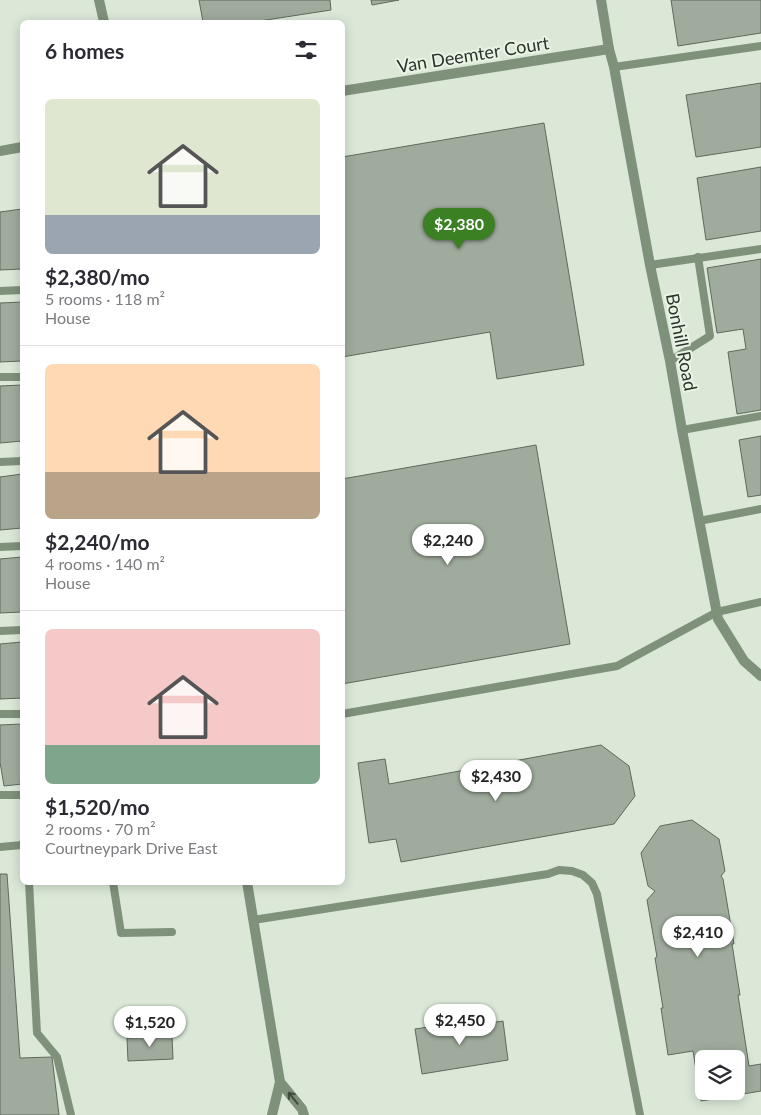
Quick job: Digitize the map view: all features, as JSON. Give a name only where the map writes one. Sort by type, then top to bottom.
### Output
[{"type":"street","points":[[100,0],[104,20]]},
{"type":"street","name":"Bonhill Road","points":[[601,0],[716,612],[718,619],[744,661],[761,676]]},
{"type":"street","name":"Van Deemter Court","points":[[345,91],[609,49]]},
{"type":"street","points":[[0,151],[20,147]]},
{"type":"street","points":[[247,885],[280,1082],[272,1115]]},
{"type":"street","points":[[280,1082],[302,1109],[304,1115]]},
{"type":"lane","points":[[614,67],[761,46]]},
{"type":"lane","points":[[650,265],[761,249]]},
{"type":"lane","points":[[670,360],[710,336],[698,258]]},
{"type":"lane","points":[[0,291],[20,290]]},
{"type":"lane","points":[[0,377],[20,377]]},
{"type":"lane","points":[[682,430],[761,416]]},
{"type":"lane","points":[[0,462],[20,461]]},
{"type":"lane","points":[[699,521],[761,509]]},
{"type":"lane","points":[[0,547],[20,546]]},
{"type":"lane","points":[[345,713],[617,666],[716,612],[761,602]]},
{"type":"lane","points":[[0,631],[20,630]]},
{"type":"lane","points":[[0,714],[20,714]]},
{"type":"lane","points":[[0,795],[20,794]]},
{"type":"lane","points":[[0,847],[20,845]]},
{"type":"lane","points":[[253,920],[548,874],[560,870],[572,871],[583,875],[592,883],[598,894],[640,1115]]},
{"type":"lane","points":[[29,885],[37,1033],[58,1057],[71,1115]]},
{"type":"lane","points":[[113,885],[121,934],[172,932]]},
{"type":"building","points":[[199,0],[330,0],[331,10],[266,20],[203,20]]},
{"type":"building","points":[[371,0],[399,0],[372,5]]},
{"type":"building","points":[[671,0],[761,0],[761,33],[678,46]]},
{"type":"building","points":[[761,83],[761,147],[696,157],[686,95]]},
{"type":"building","points":[[544,123],[584,365],[497,379],[490,332],[345,356],[345,156]]},
{"type":"building","points":[[761,167],[761,231],[706,240],[697,178]]},
{"type":"building","points":[[20,209],[20,269],[0,270],[0,212]]},
{"type":"building","points":[[761,259],[761,410],[737,414],[728,352],[746,349],[743,329],[717,333],[707,268]]},
{"type":"building","points":[[20,302],[20,361],[0,362],[0,303]]},
{"type":"building","points":[[20,385],[20,441],[0,443],[0,386]]},
{"type":"building","points":[[761,436],[761,495],[748,497],[739,440]]},
{"type":"building","points":[[536,445],[570,644],[345,683],[345,478]]},
{"type":"building","points":[[20,474],[20,528],[0,530],[0,477]]},
{"type":"building","points":[[20,557],[20,612],[0,613],[0,559]]},
{"type":"building","points":[[20,642],[20,698],[0,699],[0,644]]},
{"type":"building","points":[[20,724],[20,784],[4,786],[0,762],[0,725]]},
{"type":"building","points":[[601,745],[629,766],[635,796],[614,824],[401,862],[396,839],[369,843],[358,763],[385,759],[389,784]]},
{"type":"building","points":[[692,820],[719,839],[725,871],[721,876],[734,944],[732,944],[740,995],[738,995],[749,1066],[761,1064],[761,1091],[745,1094],[745,1050],[695,1050],[695,1064],[693,1051],[668,1055],[655,958],[657,957],[647,900],[655,891],[648,886],[641,853],[660,826]]},
{"type":"building","points":[[0,874],[7,874],[20,1058],[52,1057],[59,1115],[0,1115]]},
{"type":"building","points":[[503,1021],[508,1060],[422,1074],[415,1029],[462,1022],[463,1027]]},
{"type":"building","points":[[172,1036],[173,1059],[128,1061],[127,1038]]}]
